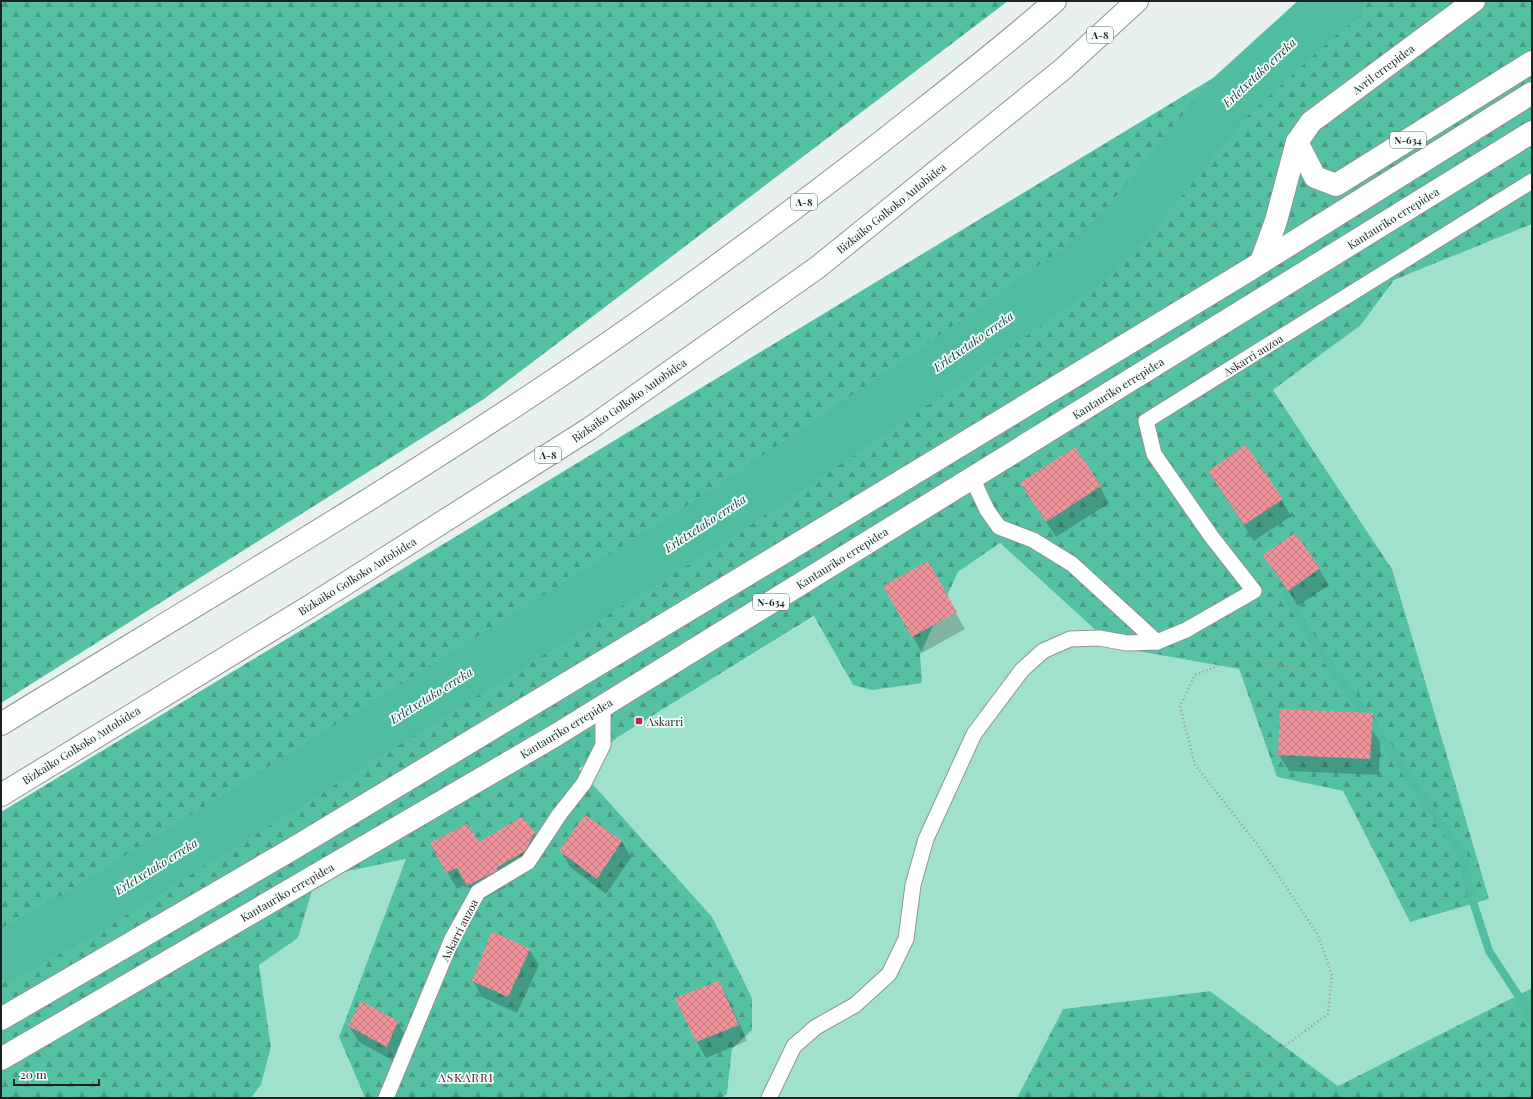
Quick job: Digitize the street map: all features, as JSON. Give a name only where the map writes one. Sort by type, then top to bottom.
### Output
[{"type":"main road","name":"A-8","points":[[1,724],[384,490],[569,370],[674,298],[787,216],[976,68],[1055,1]]},
{"type":"main road","name":"Bizkaiko Golkoko Autobidea","points":[[1,795],[312,605],[589,428],[818,267],[1063,69],[1137,1]]},
{"type":"main road","name":"Avril errepidea","points":[[1261,262],[1276,221],[1297,142],[1310,122],[1474,1]]},
{"type":"main road","name":"N-634","points":[[1297,142],[1315,177],[1336,185],[1532,62]]},
{"type":"main road","name":"N-634","points":[[1,1019],[294,848],[1261,262],[1532,93]]},
{"type":"main road","name":"Kantauriko errepidea","points":[[1,1059],[556,735],[1532,132]]},
{"type":"lane","name":"Askarri auzoa","points":[[1157,642],[1186,630],[1254,591],[1211,536],[1154,454],[1146,421],[1532,181]]},
{"type":"lane","points":[[972,478],[987,510],[999,527],[1033,540],[1072,564],[1157,642]]},
{"type":"lane","points":[[769,1098],[794,1046],[816,1027],[855,1005],[889,974],[906,939],[913,885],[926,839],[974,734],[1022,670],[1043,651],[1070,639],[1099,638],[1127,643],[1157,642]]},
{"type":"lane","name":"Askarri auzoa","points":[[386,1098],[452,939],[478,892],[528,862],[559,815],[584,783],[603,745],[603,706]]},
{"type":"path","points":[[1162,254],[1217,221]]},
{"type":"path","points":[[1214,397],[1226,414],[1251,399],[1241,383]]},
{"type":"path","points":[[1215,1098],[1328,1014],[1332,975],[1318,935],[1260,848],[1195,765],[1180,706],[1195,675],[1230,661],[1258,660],[1308,672]]},
{"type":"path","points":[[1037,1098],[1056,1072],[1076,1069],[1110,1084],[1153,1098]]},
{"type":"green space","points":[[1,1],[1008,1],[484,399],[1,703]]},
{"type":"green space","points":[[1340,1],[1532,1],[1532,224],[1394,280],[1361,325],[1273,390],[1392,569],[1489,899],[1410,922],[1343,791],[1277,777],[1239,669],[1114,647],[1000,543],[958,572],[920,655],[922,683],[872,690],[853,685],[814,616],[618,737],[579,769],[712,917],[752,998],[752,1030],[732,1049],[727,1094],[722,1098],[365,1098],[339,1037],[406,859],[316,878],[298,938],[259,965],[271,1047],[261,1085],[251,1098],[1,1098],[1,812]]},
{"type":"green space","points":[[1532,224],[1532,988],[1338,1086],[1210,991],[1063,1009],[1017,1098],[722,1098],[727,1094],[732,1049],[752,1029],[579,770],[618,737],[815,616],[853,685],[920,655],[958,572],[1000,543],[1114,647],[1239,669],[1277,777],[1343,791],[1410,922],[1392,569],[1273,390],[1361,325],[1394,280]]},
{"type":"green space","points":[[407,859],[339,1037],[365,1098],[251,1098],[261,1085],[271,1047],[259,965],[298,938],[316,878]]},
{"type":"green space","points":[[1532,988],[1532,1098],[1017,1098],[1063,1009],[1210,991],[1338,1086]]},
{"type":"building","points":[[1246,445],[1283,499],[1244,525],[1208,471]]},
{"type":"building","points":[[1075,447],[1101,486],[1046,522],[1020,483]]},
{"type":"building","points":[[1295,533],[1320,568],[1288,591],[1263,555]]},
{"type":"building","points":[[928,561],[957,612],[912,637],[883,586]]},
{"type":"building","points":[[1280,709],[1373,713],[1370,759],[1278,755]]},
{"type":"building","points":[[585,815],[622,841],[597,879],[559,851]]},
{"type":"building","points":[[522,817],[535,832],[525,851],[496,868],[498,870],[467,886],[457,868],[446,873],[430,843],[467,824],[479,842]]},
{"type":"building","points":[[492,931],[530,949],[508,997],[472,981]]},
{"type":"building","points":[[719,981],[739,1025],[696,1042],[675,998]]},
{"type":"building","points":[[361,1001],[398,1021],[387,1047],[348,1026]]},
{"type":"waterway","name":"Erletxetako erreka","points":[[1,957],[76,916],[720,515],[937,368],[1084,264],[1128,222],[1229,98],[1319,16],[1339,1]]},
{"type":"waterway","points":[[1285,593],[1316,645],[1399,761],[1439,822],[1463,854],[1468,886],[1489,951],[1527,1009],[1532,1024]]},
{"type":"place","name":"Askarri","points":[[639,721]]},
{"type":"district","name":"ASKARRI","points":[[466,1077]]}]
